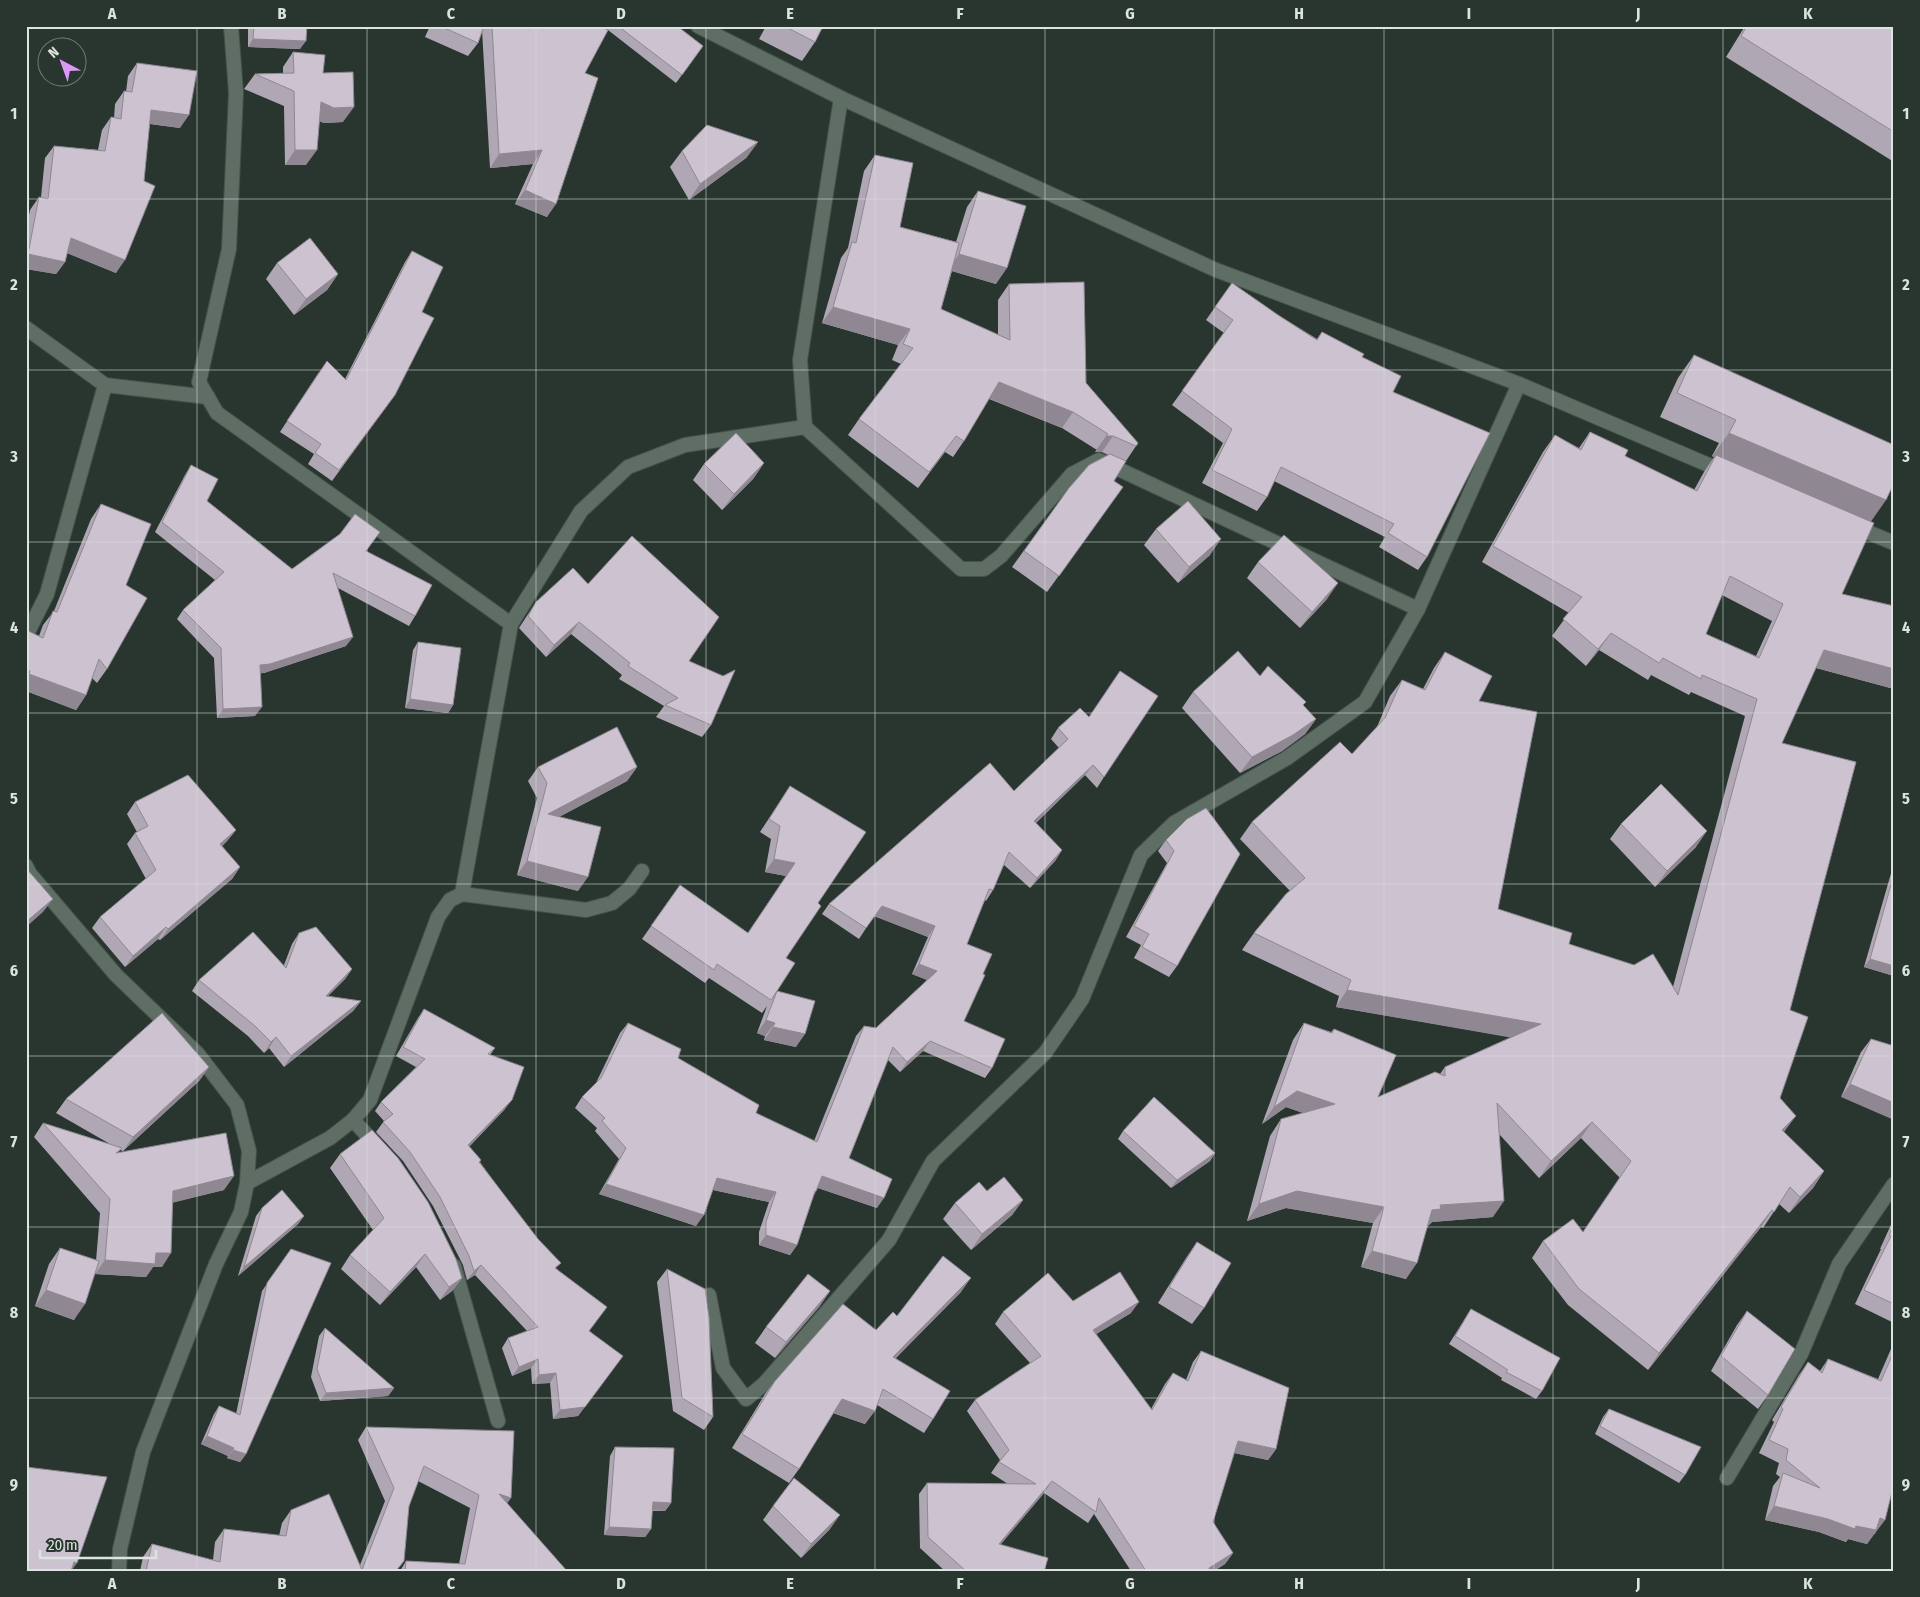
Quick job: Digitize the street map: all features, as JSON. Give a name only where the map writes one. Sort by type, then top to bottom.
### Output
[{"type":"street","points":[[231,26],[236,93],[229,249],[199,382],[217,413],[511,624]]},
{"type":"street","points":[[698,26],[841,98],[1216,270],[1519,384],[1738,477]]},
{"type":"street","points":[[841,98],[800,360],[805,427],[961,569],[984,570],[1000,556],[1072,474],[1099,460],[1418,609]]},
{"type":"street","points":[[26,328],[105,385],[208,397]]},
{"type":"street","points":[[709,1295],[723,1368],[746,1399],[764,1384],[889,1240],[933,1161],[1045,1053],[1082,999],[1141,855],[1174,823],[1288,758],[1365,702],[1418,609],[1519,384]]},
{"type":"street","points":[[26,636],[47,594],[105,385]]},
{"type":"street","points":[[462,894],[511,624],[581,511],[628,467],[685,445],[805,427]]},
{"type":"street","points":[[1839,520],[1894,544]]},
{"type":"street","points":[[26,866],[30,874],[116,975],[198,1054],[238,1104],[249,1151],[247,1183],[241,1212],[216,1264],[143,1452],[120,1549],[119,1571]]},
{"type":"street","points":[[247,1183],[330,1138],[353,1120],[370,1100],[438,917],[450,900],[462,894],[586,910],[612,903],[629,889],[642,871]]},
{"type":"street","points":[[353,1120],[390,1159]]},
{"type":"street","points":[[1727,1478],[1801,1354],[1839,1264],[1894,1184]]},
{"type":"street","points":[[447,1253],[456,1269],[498,1421]]},
{"type":"building","points":[[254,26],[307,26],[306,41],[253,39]]},
{"type":"building","points":[[440,26],[484,26],[478,43]]},
{"type":"building","points":[[492,26],[600,26],[608,30],[585,73],[598,78],[556,204],[525,190],[542,150],[499,154]]},
{"type":"building","points":[[618,26],[677,26],[703,46],[682,75]]},
{"type":"building","points":[[784,26],[823,26],[815,42]]},
{"type":"building","points":[[1747,26],[1894,26],[1894,132],[1741,36]]},
{"type":"building","points":[[293,52],[325,55],[323,73],[353,72],[354,107],[334,108],[321,102],[317,150],[295,150],[294,91],[255,74],[294,73]]},
{"type":"building","points":[[137,63],[197,71],[189,115],[151,110],[144,181],[155,186],[125,260],[71,238],[65,262],[28,254],[39,197],[48,199],[54,146],[105,151],[111,117],[121,119],[124,91],[132,92]]},
{"type":"building","points":[[707,125],[758,142],[700,184],[682,151]]},
{"type":"building","points":[[875,155],[913,163],[900,227],[959,243],[941,309],[1010,340],[1009,284],[1084,282],[1086,383],[1138,443],[1136,446],[1113,436],[1106,436],[1108,434],[1073,412],[999,382],[964,441],[956,436],[929,472],[859,419],[913,348],[903,344],[910,329],[833,307],[852,242],[856,243]]},
{"type":"building","points":[[978,191],[1026,206],[1007,268],[959,254]]},
{"type":"building","points":[[310,238],[338,274],[306,299],[277,263]]},
{"type":"building","points":[[412,251],[443,267],[422,312],[434,318],[395,395],[339,470],[315,453],[321,444],[287,421],[327,361],[346,380]]},
{"type":"building","points":[[1232,283],[1317,340],[1322,332],[1364,354],[1362,357],[1401,376],[1393,392],[1490,433],[1427,557],[1388,533],[1394,524],[1281,467],[1267,497],[1212,470],[1232,429],[1182,391],[1233,320],[1215,307]]},
{"type":"building","points":[[1694,355],[1894,445],[1894,483],[1886,500],[1729,433],[1736,420],[1677,393]]},
{"type":"building","points":[[1590,432],[1628,450],[1625,456],[1697,491],[1716,455],[1874,523],[1842,594],[1894,606],[1894,669],[1824,650],[1782,743],[1856,762],[1790,1010],[1808,1017],[1780,1098],[1796,1116],[1782,1130],[1824,1171],[1800,1197],[1790,1187],[1774,1212],[1772,1210],[1659,1353],[1579,1289],[1543,1241],[1573,1219],[1583,1232],[1631,1161],[1592,1122],[1551,1161],[1497,1103],[1504,1201],[1440,1205],[1441,1209],[1432,1210],[1417,1263],[1372,1251],[1384,1207],[1297,1191],[1259,1204],[1281,1119],[1335,1104],[1297,1091],[1274,1107],[1304,1023],[1332,1033],[1334,1029],[1396,1055],[1378,1097],[1435,1072],[1445,1076],[1445,1067],[1541,1024],[1347,990],[1351,980],[1254,933],[1286,894],[1305,878],[1252,822],[1340,742],[1352,754],[1385,718],[1402,680],[1425,690],[1445,652],[1492,676],[1479,701],[1537,712],[1498,909],[1572,933],[1569,944],[1634,965],[1653,954],[1678,995],[1757,699],[1702,675],[1701,679],[1663,658],[1659,663],[1611,633],[1598,649],[1563,619],[1582,597],[1493,546],[1555,435],[1581,450]],"holes":[[[1730,576],[1783,604],[1759,658],[1706,634]]]},
{"type":"building","points":[[736,433],[764,463],[734,494],[704,464]]},
{"type":"building","points":[[1110,454],[1126,461],[1114,481],[1123,487],[1059,576],[1024,551],[1069,488],[1089,465]]},
{"type":"building","points":[[191,465],[218,479],[207,501],[292,569],[340,534],[355,514],[380,532],[366,551],[432,585],[415,616],[333,573],[353,637],[270,664],[260,665],[262,707],[223,709],[221,648],[183,610],[224,572],[162,522]]},
{"type":"building","points":[[1188,501],[1221,539],[1189,567],[1156,529]]},
{"type":"building","points":[[101,504],[151,524],[126,585],[147,598],[107,669],[99,659],[86,695],[29,674],[30,671],[26,669],[26,630],[43,638],[53,611],[57,612]]},
{"type":"building","points":[[1284,535],[1338,583],[1312,612],[1258,562]]},
{"type":"building","points":[[632,536],[719,617],[689,661],[723,676],[735,670],[711,725],[665,705],[678,698],[628,666],[630,663],[579,622],[554,645],[528,616],[536,602],[573,568],[588,584]]},
{"type":"building","points":[[418,642],[461,648],[453,705],[410,699]]},
{"type":"building","points":[[1238,651],[1260,676],[1268,666],[1306,702],[1303,705],[1316,719],[1293,735],[1252,757],[1193,692]]},
{"type":"building","points":[[1120,671],[1158,696],[1104,777],[1093,765],[1034,821],[1062,850],[1037,878],[1009,852],[993,890],[989,889],[967,944],[992,954],[983,974],[985,975],[964,1021],[1005,1039],[992,1068],[930,1041],[907,1062],[893,1047],[849,1158],[892,1179],[884,1198],[822,1176],[797,1245],[766,1235],[766,1222],[776,1192],[717,1178],[704,1215],[606,1184],[626,1148],[602,1121],[605,1118],[582,1097],[601,1078],[628,1023],[681,1049],[678,1058],[759,1105],[756,1113],[817,1142],[864,1026],[876,1028],[937,971],[919,964],[935,926],[882,906],[866,928],[829,904],[990,763],[1014,791],[1068,739],[1058,728],[1080,708],[1089,717]]},
{"type":"building","points":[[617,727],[637,767],[548,814],[601,827],[588,877],[527,861],[547,783],[538,767]]},
{"type":"building","points":[[188,775],[236,830],[220,844],[240,867],[168,929],[166,927],[133,956],[100,917],[156,870],[135,833],[148,826],[135,802]]},
{"type":"building","points":[[1661,784],[1707,831],[1667,871],[1621,824]]},
{"type":"building","points":[[790,786],[866,832],[818,903],[821,906],[786,958],[795,963],[771,1000],[717,964],[714,970],[651,926],[680,885],[748,933],[795,863],[774,859],[780,826],[769,819]]},
{"type":"building","points":[[1206,808],[1240,854],[1177,966],[1142,947],[1149,934],[1134,926],[1174,851],[1166,840],[1187,819]]},
{"type":"building","points":[[26,868],[53,899],[26,922]]},
{"type":"building","points":[[1894,874],[1894,966],[1870,959]]},
{"type":"building","points":[[316,927],[352,969],[326,996],[361,1001],[291,1056],[276,1037],[271,1042],[255,1026],[199,980],[253,932],[286,968],[299,933]]},
{"type":"building","points":[[777,991],[815,1001],[805,1034],[773,1027],[775,1023],[766,1020]]},
{"type":"building","points":[[424,1009],[495,1048],[488,1054],[524,1067],[512,1100],[468,1145],[538,1239],[561,1263],[555,1268],[607,1307],[589,1331],[623,1356],[585,1407],[560,1410],[556,1373],[539,1375],[538,1359],[519,1367],[508,1338],[538,1327],[481,1265],[474,1271],[469,1256],[440,1197],[410,1152],[383,1122],[393,1114],[381,1102],[425,1059],[403,1047]]},
{"type":"building","points":[[162,1013],[209,1067],[133,1137],[66,1099]]},
{"type":"building","points":[[1871,1039],[1894,1046],[1894,1103],[1850,1084]]},
{"type":"building","points":[[1154,1097],[1215,1153],[1177,1180],[1123,1131]]},
{"type":"building","points":[[43,1123],[122,1148],[116,1153],[226,1133],[234,1176],[173,1191],[171,1253],[156,1253],[155,1264],[105,1260],[110,1199]]},
{"type":"building","points":[[372,1130],[398,1158],[428,1202],[456,1259],[462,1278],[449,1287],[425,1254],[390,1292],[350,1255],[384,1218],[340,1154]]},
{"type":"building","points":[[1004,1177],[1023,1200],[982,1234],[955,1203],[979,1182],[987,1191]]},
{"type":"building","points":[[282,1190],[304,1216],[244,1267],[262,1208]]},
{"type":"building","points":[[1894,1225],[1894,1304],[1864,1290],[1891,1236],[1889,1235]]},
{"type":"building","points":[[1197,1242],[1231,1263],[1204,1308],[1169,1287]]},
{"type":"building","points":[[60,1248],[99,1261],[85,1304],[46,1290]]},
{"type":"building","points":[[291,1249],[331,1263],[246,1454],[233,1450],[234,1448],[207,1436],[219,1406],[240,1415],[267,1283]]},
{"type":"building","points":[[943,1256],[971,1278],[893,1357],[950,1391],[933,1419],[883,1389],[875,1411],[842,1399],[799,1469],[742,1434],[775,1381],[843,1304],[876,1330],[893,1312],[897,1316]]},
{"type":"building","points":[[667,1269],[705,1289],[709,1317],[713,1417],[682,1398]]},
{"type":"building","points":[[1120,1272],[1139,1302],[1093,1330],[1152,1410],[1173,1373],[1188,1381],[1201,1351],[1289,1388],[1276,1449],[1238,1441],[1213,1522],[1233,1553],[1209,1568],[1210,1571],[1146,1571],[1099,1498],[1096,1512],[1052,1481],[999,1544],[1048,1558],[1044,1571],[966,1571],[928,1537],[927,1483],[1036,1484],[999,1462],[1009,1450],[975,1400],[1041,1356],[1003,1312],[1048,1273],[1073,1301]]},
{"type":"building","points":[[808,1274],[830,1291],[786,1342],[766,1327]]},
{"type":"building","points":[[1471,1309],[1560,1358],[1542,1391],[1506,1372],[1508,1370],[1455,1336]]},
{"type":"building","points":[[1747,1311],[1795,1349],[1768,1395],[1721,1356]]},
{"type":"building","points":[[325,1328],[394,1388],[326,1393],[317,1369]]},
{"type":"building","points":[[1894,1351],[1894,1484],[1885,1520],[1880,1518],[1876,1530],[1856,1526],[1855,1529],[1828,1519],[1774,1506],[1783,1473],[1820,1488],[1786,1460],[1788,1449],[1769,1440],[1783,1409],[1781,1407],[1808,1362],[1822,1373],[1828,1359],[1881,1381]]},
{"type":"building","points":[[1609,1409],[1701,1447],[1685,1475],[1600,1426]]},
{"type":"building","points":[[366,1427],[514,1431],[511,1498],[499,1494],[567,1571],[405,1571],[406,1561],[465,1564],[479,1495],[424,1466],[409,1506],[404,1561],[396,1571],[146,1571],[152,1544],[220,1562],[224,1529],[286,1536],[291,1510],[329,1494],[362,1570],[394,1488]]},
{"type":"building","points":[[615,1447],[674,1448],[671,1503],[653,1502],[651,1529],[609,1527]]},
{"type":"building","points":[[26,1467],[107,1477],[77,1563],[74,1562],[71,1571],[26,1571]]},
{"type":"building","points":[[794,1478],[840,1515],[811,1544],[773,1506]]}]
